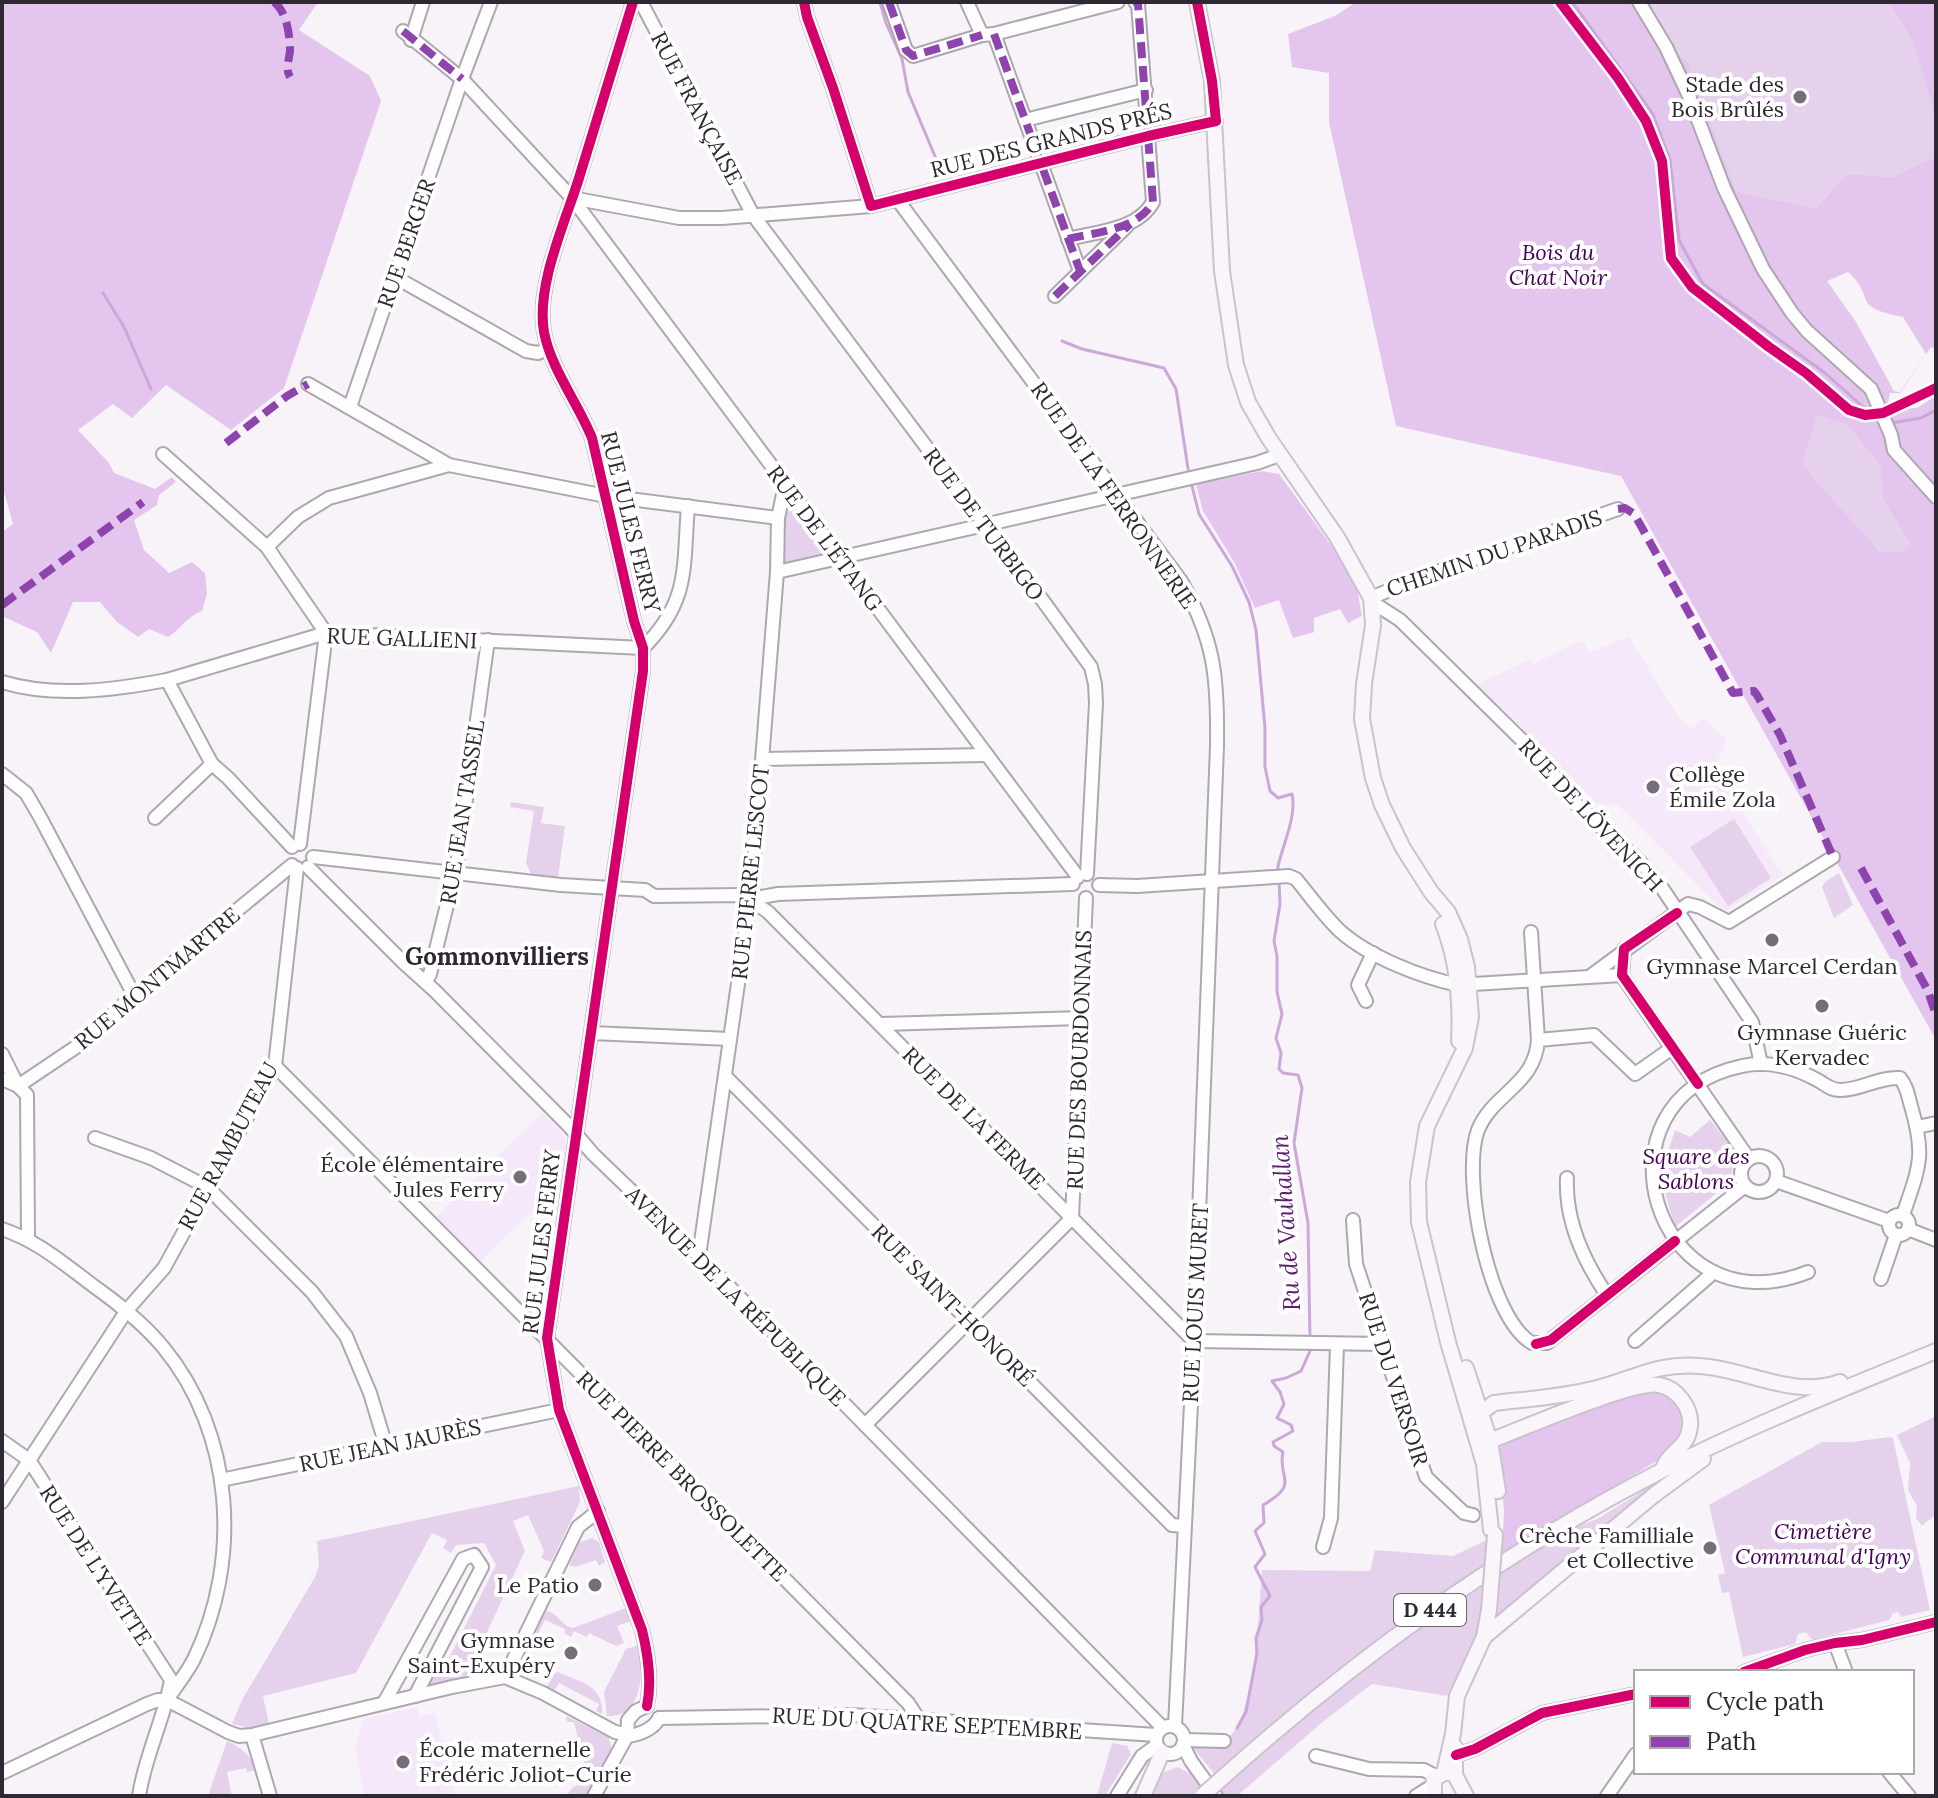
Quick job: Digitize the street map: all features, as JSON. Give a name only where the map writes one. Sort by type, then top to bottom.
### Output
[{"type":"main road","points":[[1197,2],[1212,81],[1222,271],[1236,365],[1248,402],[1279,455],[1337,537],[1372,600],[1373,625],[1362,719],[1367,751],[1382,805],[1403,848],[1431,892],[1464,985],[1454,1073],[1427,1126],[1418,1182],[1419,1222],[1488,1485],[1491,1530],[1495,1535]]},
{"type":"main road","points":[[1436,1290],[1461,1355],[1469,1362],[1488,1407],[1500,1527],[1495,1535],[1484,1637],[1457,1696],[1453,1734],[1441,1781]]},
{"type":"main road","name":"D 444","points":[[1202,1796],[1311,1700],[1402,1629],[1527,1547],[1661,1471],[1936,1351]]},
{"type":"main road","points":[[1474,1429],[1488,1407],[1594,1389],[1649,1369],[1674,1366],[1724,1369],[1802,1388],[1825,1387],[1847,1380],[1859,1383]]},
{"type":"main road","points":[[1490,1441],[1643,1385],[1660,1385],[1682,1400],[1690,1423],[1682,1447],[1666,1460],[1661,1471]]},
{"type":"main road","points":[[1474,1429],[1490,1441]]},
{"type":"main road","points":[[1484,1637],[1654,1495],[1702,1461],[1709,1448]]},
{"type":"main road","points":[[1441,1781],[1456,1755],[1453,1734]]},
{"type":"main road","points":[[1143,1796],[1169,1740]]},
{"type":"main road","points":[[1441,1781],[1466,1796]]},
{"type":"street","name":"RUE DE L'ÉTANG","points":[[423,2],[407,36],[462,79],[572,198],[1079,878]]},
{"type":"street","name":"RUE BERGER","points":[[350,407],[491,2]]},
{"type":"street","name":"RUE JULES FERRY","points":[[633,2],[547,281],[543,329],[548,349],[583,414],[592,438],[643,648],[643,671],[612,865],[611,890],[547,1338],[559,1410],[642,1630],[650,1694],[647,1706]]},
{"type":"street","name":"RUE FRANÇAISE","points":[[641,2],[753,215]]},
{"type":"street","points":[[804,2],[871,206]]},
{"type":"street","points":[[889,2],[906,50],[913,56],[1118,2]]},
{"type":"street","points":[[967,2],[988,34],[1025,120],[1080,271]]},
{"type":"street","points":[[1055,296],[1153,202],[1146,90],[1135,2]]},
{"type":"street","points":[[1639,2],[1666,47],[1689,96],[1724,188],[1763,269],[1807,331],[1871,389],[1900,460],[1936,497]]},
{"type":"street","points":[[1025,120],[1146,90]]},
{"type":"street","name":"RUE DES GRANDS PRÉS","points":[[572,198],[679,218],[871,206],[1216,121]]},
{"type":"street","name":"RUE DE LA FERRONNERIE","points":[[897,199],[1181,581],[1207,635],[1214,663],[1218,713],[1212,880]]},
{"type":"street","name":"RUE DE TURBIGO","points":[[753,215],[1091,667],[1096,703],[1079,878]]},
{"type":"street","points":[[1068,239],[1130,223]]},
{"type":"street","points":[[395,277],[526,351],[538,353],[548,349]]},
{"type":"street","points":[[308,384],[449,465],[606,496],[778,518]]},
{"type":"street","points":[[163,454],[267,547],[326,633]]},
{"type":"street","points":[[777,572],[1257,463],[1279,455]]},
{"type":"street","points":[[267,547],[298,517],[329,498],[449,465]]},
{"type":"street","name":"RUE PIERRE LESCOT","points":[[699,1256],[750,899],[777,572],[778,518],[785,485]]},
{"type":"street","points":[[643,648],[660,631],[674,610],[681,591],[688,506]]},
{"type":"street","name":"CHEMIN DU PARADIS","points":[[1372,600],[1408,582],[1618,509]]},
{"type":"street","name":"RUE DE LÖVENICH","points":[[1372,600],[1400,620],[1538,756],[1575,803],[1658,882],[1752,1022],[1761,1064]]},
{"type":"street","name":"RUE GALLIENI","points":[[3,687],[42,691],[115,687],[167,680],[326,633],[643,648]]},
{"type":"street","name":"RUE RAMBUTEAU","points":[[2,1502],[127,1310],[164,1268],[275,1066],[302,864],[288,856],[296,846],[326,633]]},
{"type":"street","name":"RUE JEAN TASSEL","points":[[426,982],[455,873],[488,640]]},
{"type":"street","name":"AVENUE DE LA RÉPUBLIQUE","points":[[167,680],[212,764],[296,846],[309,848],[302,864],[426,982],[595,1156],[699,1256],[865,1425],[1191,1761],[1216,1796]]},
{"type":"street","points":[[763,759],[987,755]]},
{"type":"street","points":[[155,818],[212,764]]},
{"type":"street","points":[[2,774],[26,793],[134,995]]},
{"type":"street","points":[[1589,977],[1688,904],[1729,922],[1833,857]]},
{"type":"street","points":[[302,864],[561,881],[611,890],[645,890],[654,896],[696,898],[706,894],[743,895],[750,899],[778,894],[1093,876],[1099,885]]},
{"type":"street","name":"RUE MONTMARTRE","points":[[18,1086],[76,1047],[134,995],[302,864]]},
{"type":"street","points":[[1099,885],[1137,886],[1278,875],[1296,879],[1341,931],[1373,953],[1443,982],[1464,985],[1622,975]]},
{"type":"street","points":[[1079,878],[1076,894],[1086,898],[1093,896],[1099,885]]},
{"type":"street","name":"RUE LOUIS MURET","points":[[1169,1740],[1194,1341],[1212,880]]},
{"type":"street","name":"RUE DES BOURDONNAIS","points":[[865,1425],[1072,1218],[1086,898]]},
{"type":"street","name":"RUE DE LA FERME","points":[[750,899],[768,912],[882,1024],[1194,1341]]},
{"type":"street","points":[[1531,932],[1538,1040],[1536,1057],[1531,1068],[1482,1121],[1473,1156],[1477,1226],[1490,1274],[1520,1333],[1536,1344],[1551,1340],[1745,1186]]},
{"type":"street","points":[[1624,949],[1622,975],[1749,1159]]},
{"type":"street","points":[[1366,1001],[1358,985],[1373,953]]},
{"type":"street","points":[[882,1024],[1081,1018]]},
{"type":"street","points":[[591,1033],[730,1039]]},
{"type":"street","points":[[1538,1040],[1594,1035],[1635,1074],[1672,1048]]},
{"type":"street","points":[[2,1054],[18,1086],[27,1095],[28,1237]]},
{"type":"street","points":[[1808,1272],[1761,1283],[1730,1278],[1714,1272],[1687,1254],[1675,1241],[1659,1213],[1653,1193],[1652,1160],[1672,1109],[1698,1084],[1720,1072],[1761,1064],[1796,1070],[1830,1089],[1842,1090],[1884,1078],[1900,1078],[1905,1085],[1921,1146],[1920,1164],[1903,1215]]},
{"type":"street","name":"RUE PIERRE BROSSOLETTE","points":[[275,1066],[908,1703],[918,1718]]},
{"type":"street","name":"RUE SAINT-HONORÉ","points":[[725,1076],[1172,1525],[1184,1526]]},
{"type":"street","points":[[2,1079],[18,1086]]},
{"type":"street","points":[[1917,1127],[1936,1123]]},
{"type":"street","points":[[95,1138],[151,1158],[207,1187],[330,1311],[361,1368],[386,1446]]},
{"type":"street","points":[[1760,1156],[1771,1160],[1777,1170],[1776,1181],[1770,1189],[1760,1193],[1745,1186],[1742,1172],[1749,1159],[1760,1156]]},
{"type":"street","points":[[1567,1178],[1568,1207],[1577,1240],[1593,1275],[1607,1295]]},
{"type":"street","points":[[1776,1181],[1889,1221]]},
{"type":"street","points":[[1881,1279],[1902,1232],[1909,1222],[1903,1215],[1895,1215],[1889,1221],[1889,1228],[1902,1232],[1936,1240]]},
{"type":"street","name":"RUE DU VERSOIR","points":[[1353,1220],[1356,1264],[1426,1477],[1464,1513],[1473,1515]]},
{"type":"street","points":[[2,1229],[28,1237],[127,1310],[165,1350],[186,1379],[216,1453],[225,1522],[218,1594],[193,1660],[167,1700],[150,1747],[139,1796]]},
{"type":"street","points":[[1635,1341],[1714,1272]]},
{"type":"street","points":[[1194,1341],[1382,1344]]},
{"type":"street","points":[[1323,1547],[1331,1518],[1337,1345]]},
{"type":"street","name":"RUE JEAN JAURÈS","points":[[221,1480],[559,1410]]},
{"type":"street","name":"RUE DE L'YVETTE","points":[[2,1441],[29,1460],[171,1680],[167,1700]]},
{"type":"street","points":[[505,1677],[578,1527],[598,1511]]},
{"type":"street","points":[[384,1703],[463,1559],[474,1555],[482,1567],[415,1696]]},
{"type":"street","points":[[1749,1670],[1776,1658],[1936,1622]]},
{"type":"street","points":[[1835,1643],[1845,1670]]},
{"type":"street","points":[[2,1773],[158,1700],[167,1700],[239,1736],[505,1677],[615,1732],[638,1734],[653,1726],[659,1718],[655,1708],[647,1706],[636,1711],[628,1720],[609,1727]]},
{"type":"street","points":[[1456,1755],[1475,1749],[1542,1713],[1634,1694]]},
{"type":"street","name":"RUE DU QUATRE SEPTEMBRE","points":[[659,1718],[780,1714],[918,1718],[1169,1740],[1224,1741]]},
{"type":"street","points":[[594,1796],[627,1735],[628,1720]]},
{"type":"street","points":[[252,1735],[270,1796]]},
{"type":"street","points":[[1117,1796],[1142,1756],[1169,1740]]},
{"type":"street","points":[[1316,1756],[1369,1769],[1424,1770],[1441,1781],[1416,1796]]},
{"type":"street","points":[[1607,1796],[1634,1757]]},
{"type":"street","points":[[1891,1774],[1909,1796]]},
{"type":"shaded area","name":"Collège Émile Zola","points":[[1629,637],[1678,716],[1691,729],[1703,718],[1727,740],[1714,769],[1783,875],[1724,912],[1618,805],[1597,804],[1476,685],[1530,659],[1533,664],[1582,640],[1590,652]]},
{"type":"shaded area","name":"École élémentaire Jules Ferry","points":[[542,1113],[561,1131],[568,1145],[557,1219],[528,1215],[479,1263],[435,1218]]},
{"type":"shaded area","name":"École maternelle Frédéric Joliot-Curie","points":[[417,1707],[419,1716],[435,1713],[456,1796],[364,1796],[355,1745],[364,1719]]},
{"type":"green space","points":[[2,2],[318,2],[299,30],[370,76],[381,101],[284,388],[231,430],[166,385],[132,418],[113,404],[78,430],[109,463],[114,473],[155,489],[172,477],[176,482],[159,495],[157,505],[134,520],[144,550],[169,573],[192,562],[205,573],[207,594],[202,611],[168,637],[149,629],[138,637],[117,622],[100,602],[73,602],[51,653],[37,632],[4,617],[2,610],[2,532],[13,524],[2,484]]},
{"type":"green space","name":"Bois du Chat Noir","points":[[1356,2],[1643,2],[1659,23],[1668,44],[1688,63],[1735,189],[1742,193],[1816,208],[1847,174],[1892,177],[1936,156],[1936,349],[1931,347],[1900,393],[1890,393],[1887,407],[1917,408],[1936,396],[1936,1040],[1621,476],[1396,426],[1329,122],[1329,73],[1292,67],[1288,34],[1335,16]],"holes":[[[1848,272],[1870,305],[1903,317],[1926,354],[1900,392],[1894,391],[1856,322],[1827,281]],[[1817,415],[1847,425],[1880,465],[1883,500],[1911,544],[1903,552],[1879,551],[1803,464]]]},
{"type":"green space","points":[[1643,2],[1889,2],[1913,43],[1935,113],[1936,156],[1892,177],[1847,174],[1816,208],[1742,193],[1735,189],[1668,44]]},
{"type":"green space","points":[[1889,2],[1936,2],[1936,117],[1913,43]]},
{"type":"green space","points":[[1817,415],[1847,425],[1880,465],[1883,500],[1912,545],[1903,552],[1879,551],[1803,464]]},
{"type":"green space","points":[[1262,471],[1279,474],[1344,563],[1357,589],[1362,616],[1348,623],[1340,609],[1314,618],[1314,632],[1293,638],[1279,600],[1255,608],[1234,562],[1203,511],[1196,484]]},
{"type":"green space","points":[[788,511],[800,513],[829,554],[788,564],[784,562],[786,516]]},
{"type":"green space","points":[[511,802],[544,807],[541,823],[565,826],[558,877],[531,874],[526,863],[534,811],[510,807]]},
{"type":"green space","points":[[1734,819],[1771,878],[1728,906],[1690,847]]},
{"type":"green space","points":[[1839,873],[1853,905],[1834,918],[1822,887]]},
{"type":"green space","name":"Square des Sablons","points":[[1710,1120],[1736,1152],[1730,1182],[1675,1227],[1660,1176],[1675,1130],[1690,1137]]},
{"type":"green space","points":[[1636,1390],[1665,1390],[1680,1408],[1684,1428],[1667,1455],[1502,1553],[1504,1511],[1499,1450],[1504,1442]]},
{"type":"green space","points":[[1936,1416],[1936,1514],[1922,1526],[1916,1518],[1917,1506],[1908,1490],[1910,1463],[1897,1435]]},
{"type":"green space","name":"Cimetière Communal d'Igny","points":[[1893,1438],[1930,1610],[1901,1617],[1898,1612],[1893,1613],[1889,1620],[1812,1640],[1806,1632],[1798,1634],[1795,1644],[1743,1657],[1729,1592],[1722,1593],[1718,1575],[1725,1573],[1709,1505],[1822,1442]]},
{"type":"green space","points":[[1669,1475],[1496,1621],[1501,1569],[1568,1530],[1597,1519]]},
{"type":"green space","points":[[579,1486],[580,1502],[551,1562],[541,1558],[544,1551],[528,1515],[513,1521],[525,1551],[466,1677],[424,1686],[434,1668],[446,1664],[496,1565],[484,1543],[456,1545],[451,1553],[443,1548],[447,1540],[432,1533],[356,1673],[263,1696],[269,1724],[251,1728],[232,1724],[242,1700],[315,1577],[319,1565],[317,1541]]},
{"type":"green space","points":[[592,1538],[599,1542],[605,1562],[599,1566],[596,1560],[575,1567],[569,1565],[580,1542]]},
{"type":"green space","points":[[1489,1539],[1487,1564],[1313,1690],[1217,1777],[1193,1748],[1194,1745],[1225,1740],[1235,1730],[1243,1712],[1254,1662],[1262,1570],[1370,1571],[1375,1550],[1453,1556]]},
{"type":"green space","points":[[1487,1581],[1473,1641],[1447,1696],[1372,1684],[1237,1796],[1213,1796],[1367,1665]]},
{"type":"green space","points":[[626,1608],[631,1621],[617,1626],[624,1643],[616,1646],[589,1633],[587,1637],[574,1631],[571,1637],[564,1633],[565,1629],[545,1620],[526,1653],[546,1611],[573,1628]]},
{"type":"green space","points":[[639,1645],[641,1679],[634,1701],[628,1710],[619,1715],[607,1716],[604,1692],[626,1649]]},
{"type":"green space","points":[[558,1672],[595,1691],[602,1704],[602,1714],[596,1711],[599,1704],[559,1683],[555,1690],[547,1687]]},
{"type":"green space","points":[[566,1716],[608,1737],[611,1744],[606,1767],[588,1796],[566,1796],[572,1788],[588,1780],[574,1722],[567,1722]]},
{"type":"green space","points":[[227,1741],[245,1752],[256,1770],[247,1772],[246,1768],[227,1772],[232,1796],[208,1796]]},
{"type":"green space","points":[[1112,1743],[1127,1746],[1131,1754],[1105,1796],[1097,1796]]},
{"type":"green space","points":[[1178,1767],[1191,1774],[1202,1790],[1196,1796],[1150,1796],[1164,1772]]},
{"type":"waterway","name":"Ru de Vauhallan","points":[[880,2],[902,59],[908,92],[942,173]]},
{"type":"waterway","points":[[1572,2],[1653,114],[1670,160],[1679,240],[1703,284],[1825,373],[1879,421]]},
{"type":"waterway","points":[[103,293],[124,327],[151,389]]},
{"type":"waterway","name":"Ru de Vauhallan","points":[[1062,341],[1082,349],[1164,368],[1176,389],[1189,475]]},
{"type":"waterway","points":[[1891,423],[1921,418],[1936,410]]},
{"type":"waterway","name":"Ru de Vauhallan","points":[[1192,486],[1199,514],[1232,566],[1249,602],[1256,630],[1265,728],[1265,767],[1270,791],[1278,798],[1292,794],[1293,803],[1278,874]]},
{"type":"waterway","name":"Ru de Vauhallan","points":[[1279,882],[1280,904],[1274,941],[1277,992],[1282,1014],[1276,1038],[1281,1053],[1279,1069],[1283,1073],[1298,1075],[1302,1088],[1294,1143],[1308,1223],[1310,1338]]},
{"type":"waterway","name":"Ru de Vauhallan","points":[[1237,1728],[1246,1712],[1257,1653],[1256,1638],[1262,1620],[1261,1607],[1270,1596],[1255,1567],[1265,1554],[1255,1531],[1264,1523],[1263,1505],[1275,1498],[1284,1486],[1283,1452],[1273,1442],[1293,1431],[1291,1425],[1277,1418],[1284,1404],[1272,1381],[1301,1371],[1310,1351]]},
{"type":"marked path","points":[[274,2],[285,18],[288,32],[290,77]]},
{"type":"marked path","points":[[889,2],[906,50],[913,56],[982,35]]},
{"type":"marked path","points":[[1068,239],[1127,224],[1137,219],[1153,202],[1138,4],[1135,2]]},
{"type":"marked path","points":[[403,31],[462,79]]},
{"type":"marked path","points":[[994,34],[1080,271]]},
{"type":"marked path","points":[[1055,296],[1130,224]]},
{"type":"marked path","points":[[226,443],[287,396],[308,384]]},
{"type":"marked path","points":[[2,605],[143,502]]},
{"type":"marked path","points":[[1618,509],[1625,508],[1634,514],[1733,693],[1754,691],[1757,695],[1780,735],[1833,857]]},
{"type":"marked path","points":[[1861,868],[1928,991],[1936,1015]]},
{"type":"cycle path","points":[[633,2],[553,254],[544,294],[547,346],[592,438],[643,648],[643,671],[547,1338],[559,1410],[642,1630],[649,1668],[647,1706]]},
{"type":"cycle path","points":[[804,2],[871,206],[1216,121],[1197,2]]},
{"type":"cycle path","points":[[1560,2],[1618,78],[1646,121],[1662,161],[1671,258],[1692,287],[1806,373],[1849,410],[1865,415],[1883,413],[1936,388]]},
{"type":"cycle path","points":[[1677,913],[1624,949],[1622,975],[1698,1084]]},
{"type":"cycle path","points":[[1536,1344],[1551,1340],[1675,1241]]},
{"type":"cycle path","points":[[1750,1670],[1805,1650],[1936,1622]]},
{"type":"cycle path","points":[[1456,1755],[1475,1749],[1542,1713],[1634,1694]]},
{"type":"place","name":"Stade des Bois Brûlés","points":[[1800,97]]},
{"type":"place","name":"Collège Émile Zola","points":[[1653,787]]},
{"type":"place","name":"Gymnase Marcel Cerdan","points":[[1772,940]]},
{"type":"place","name":"Gymnase Guéric Kervadec","points":[[1822,1006]]},
{"type":"place","name":"École élémentaire Jules Ferry","points":[[520,1177]]},
{"type":"place","name":"Crèche Familliale et Collective","points":[[1710,1548]]},
{"type":"place","name":"Le Patio","points":[[595,1585]]},
{"type":"place","name":"Gymnase Saint-Exupéry","points":[[571,1653]]},
{"type":"place","name":"École maternelle Frédéric Joliot-Curie","points":[[403,1762]]},
{"type":"district","name":"Gommonvilliers","points":[[497,957]]}]
